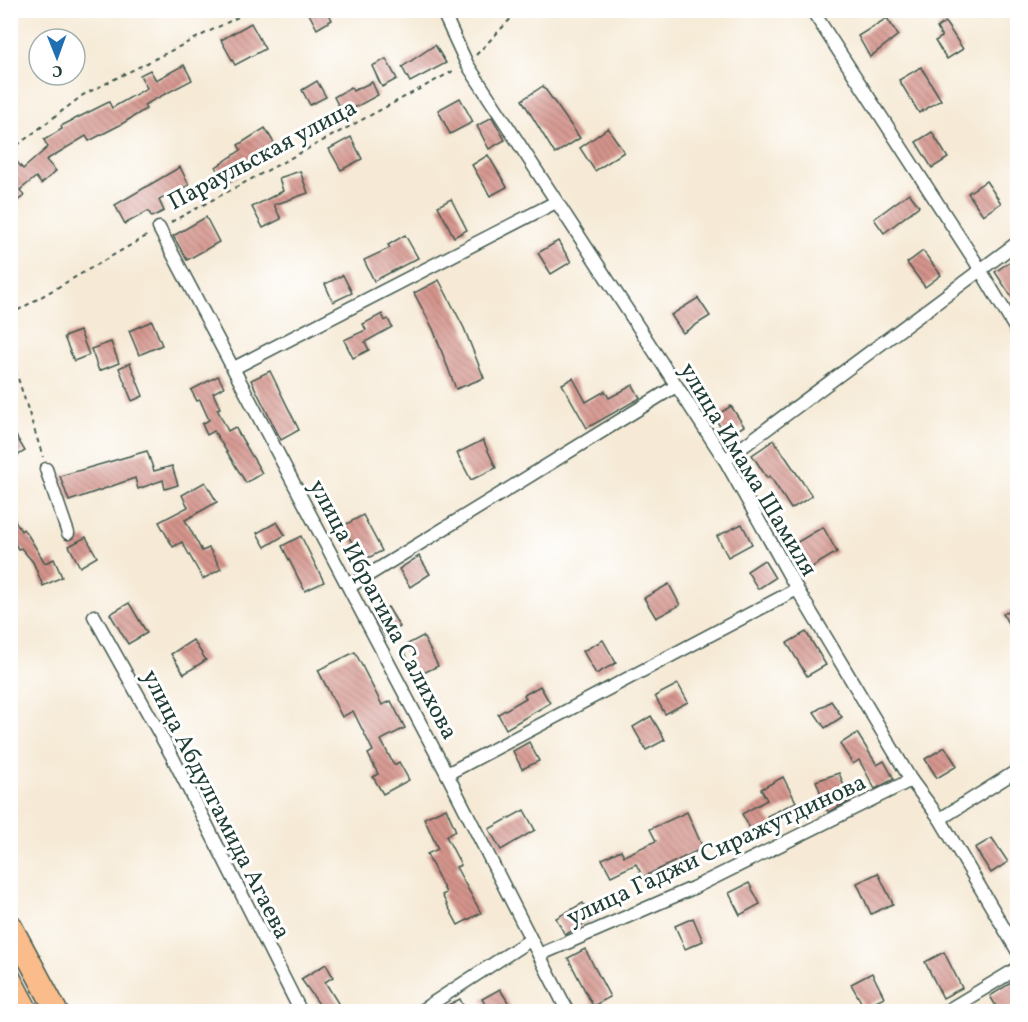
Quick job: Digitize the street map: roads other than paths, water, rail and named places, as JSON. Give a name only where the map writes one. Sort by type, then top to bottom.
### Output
[{"type":"highway","points":[[10,924],[57,1011]]},
{"type":"highway","points":[[10,978],[28,1011]]},
{"type":"street","name":"улица Имама Шамиля","points":[[442,10],[467,64],[725,460],[797,589],[911,780],[940,819],[1017,952]]},
{"type":"street","points":[[812,10],[981,271],[1017,333]]},
{"type":"street","points":[[234,368],[556,202]]},
{"type":"street","name":"улица Ибрагима Салихова","points":[[159,228],[447,774],[568,1011]]},
{"type":"street","points":[[725,460],[1017,242]]},
{"type":"street","points":[[349,587],[676,386]]},
{"type":"street","points":[[46,469],[68,533]]},
{"type":"street","points":[[447,774],[797,589]]},
{"type":"street","name":"улица Абдулгамида Агаева","points":[[94,616],[172,756],[301,1011]]},
{"type":"street","points":[[940,819],[1017,770]]},
{"type":"street","name":"улица Гаджи Сиражутдинова","points":[[539,955],[693,888],[911,780]]},
{"type":"street","points":[[419,1011],[530,940]]},
{"type":"street","points":[[945,1011],[1017,968]]}]
